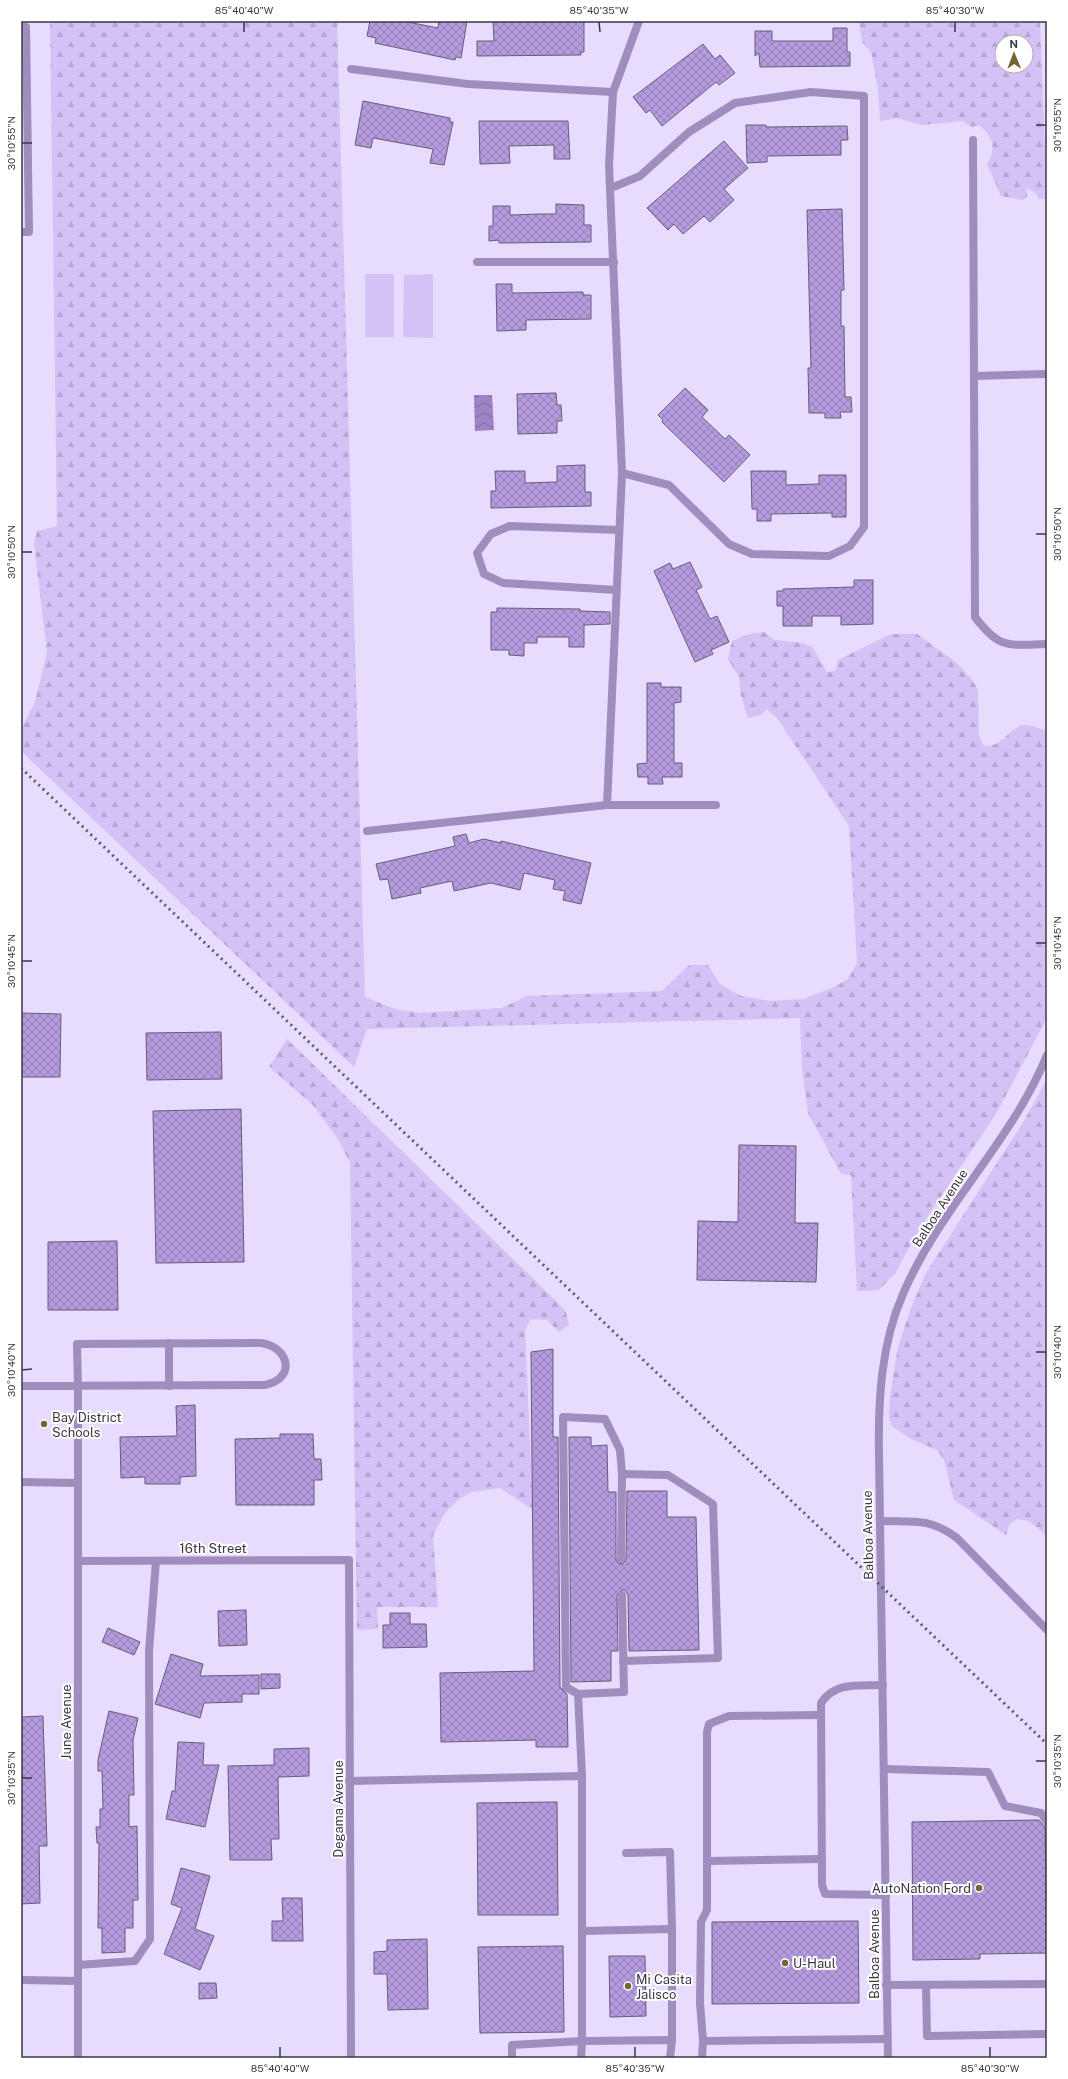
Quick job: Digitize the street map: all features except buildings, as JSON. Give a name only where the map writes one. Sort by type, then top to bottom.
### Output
[{"type":"street","points":[[607,805],[622,473],[612,188],[609,165],[613,92],[639,21]]},
{"type":"street","points":[[21,27],[26,27],[29,232],[21,232]]},
{"type":"street","points":[[351,68],[468,84],[613,92]]},
{"type":"street","points":[[612,188],[640,176],[688,132],[735,103],[811,92],[864,96],[864,527],[850,546],[829,556],[752,554],[729,544],[669,485],[622,473]]},
{"type":"street","points":[[973,140],[976,617],[988,634],[1006,645],[1047,644]]},
{"type":"street","points":[[477,262],[614,262]]},
{"type":"street","points":[[974,376],[1047,374]]},
{"type":"street","points":[[616,590],[503,583],[484,574],[477,553],[491,534],[510,526],[620,530]]},
{"type":"street","points":[[367,831],[607,805],[716,805]]},
{"type":"street","name":"Balboa Avenue","points":[[888,2058],[878,1433],[881,1380],[887,1343],[896,1312],[918,1263],[1021,1106],[1047,1054]]},
{"type":"street","points":[[21,1386],[169,1386],[268,1385],[281,1378],[286,1365],[284,1357],[279,1350],[269,1344],[169,1343],[169,1386]]},
{"type":"street","name":"June Avenue","points":[[78,2058],[77,1344],[169,1343]]},
{"type":"street","points":[[621,1559],[622,1474],[620,1450],[605,1419],[563,1417],[566,1687],[578,1694],[624,1692],[622,1595]]},
{"type":"street","points":[[622,1474],[668,1475],[713,1504],[718,1658],[623,1661]]},
{"type":"street","points":[[21,1482],[78,1483]]},
{"type":"street","points":[[880,1521],[927,1522],[946,1530],[956,1538],[1047,1630]]},
{"type":"street","name":"16th Street","points":[[78,1561],[349,1560]]},
{"type":"street","name":"Degama Avenue","points":[[349,1560],[351,2058]]},
{"type":"street","points":[[78,1965],[135,1961],[150,1939],[149,1651],[156,1561]]},
{"type":"street","points":[[883,1685],[842,1686],[826,1696],[821,1703],[822,1885],[825,1894],[886,1895]]},
{"type":"street","points":[[578,1694],[582,1776],[581,2058]]},
{"type":"street","points":[[702,2058],[703,2041],[700,2003],[701,1922],[707,1910],[707,1732],[709,1724],[729,1716],[820,1715]]},
{"type":"street","points":[[884,1769],[988,1772],[1005,1806],[1041,1813],[1047,1822]]},
{"type":"street","points":[[350,1781],[582,1776]]},
{"type":"street","points":[[626,1853],[670,1852],[672,1929],[672,2040],[670,2058]]},
{"type":"street","points":[[707,1861],[822,1859]]},
{"type":"street","points":[[582,1931],[672,1929]]},
{"type":"street","points":[[21,1980],[78,1981]]},
{"type":"street","points":[[886,1985],[1047,1984]]},
{"type":"street","points":[[926,1985],[927,2036],[1047,2034]]},
{"type":"street","points":[[703,2041],[887,2039]]},
{"type":"street","points":[[512,2058],[512,2045],[582,2041],[672,2040]]},
{"type":"green space","points":[[50,21],[337,21],[365,997],[395,1009],[420,1013],[502,1008],[527,996],[662,991],[689,965],[708,965],[720,984],[741,996],[770,1001],[804,999],[834,987],[848,979],[857,963],[849,826],[777,718],[766,709],[761,715],[748,718],[741,696],[739,677],[728,659],[732,641],[749,634],[764,632],[775,640],[803,643],[812,647],[827,672],[835,671],[838,660],[891,634],[917,634],[957,663],[973,681],[978,690],[979,736],[983,745],[994,745],[1020,726],[1034,726],[1047,731],[1047,1018],[997,1112],[918,1231],[896,1272],[879,1290],[857,1291],[851,1175],[841,1174],[808,1113],[802,1069],[800,1018],[367,1029],[354,1067],[21,751],[21,730],[35,702],[47,652],[34,544],[37,531],[57,526]]},
{"type":"green space","points":[[859,21],[1040,21],[1047,199],[1039,199],[1036,193],[1026,188],[1027,197],[1023,200],[1001,196],[987,164],[992,153],[992,143],[988,133],[979,125],[972,127],[962,121],[922,125],[897,118],[880,121],[878,89],[871,52],[862,42]]},
{"type":"green space","points":[[365,274],[394,274],[394,337],[365,337]]},
{"type":"green space","points":[[433,274],[433,338],[403,337],[404,275]]},
{"type":"green space","points":[[287,1039],[556,1301],[566,1312],[569,1325],[559,1332],[547,1320],[531,1319],[525,1330],[533,1510],[500,1488],[472,1492],[459,1499],[445,1513],[433,1535],[438,1607],[377,1607],[378,1629],[357,1630],[350,1163],[338,1139],[313,1105],[269,1067]]},
{"type":"green space","points":[[1047,1079],[1047,1536],[1029,1521],[1017,1519],[1010,1524],[1006,1535],[954,1500],[944,1460],[937,1450],[911,1439],[892,1426],[889,1418],[890,1396],[898,1347],[912,1305],[926,1273],[1024,1121]]},
{"type":"water","points":[[474,395],[492,395],[494,430],[475,431]]},
{"type":"railway","points":[[21,768],[1047,1744]]},
{"type":"place","name":"Bay District Schools","points":[[44,1424]]},
{"type":"place","name":"AutoNation Ford","points":[[979,1888]]},
{"type":"place","name":"U-Haul","points":[[785,1963]]},
{"type":"place","name":"Mi Casita Jalisco","points":[[628,1986]]}]
